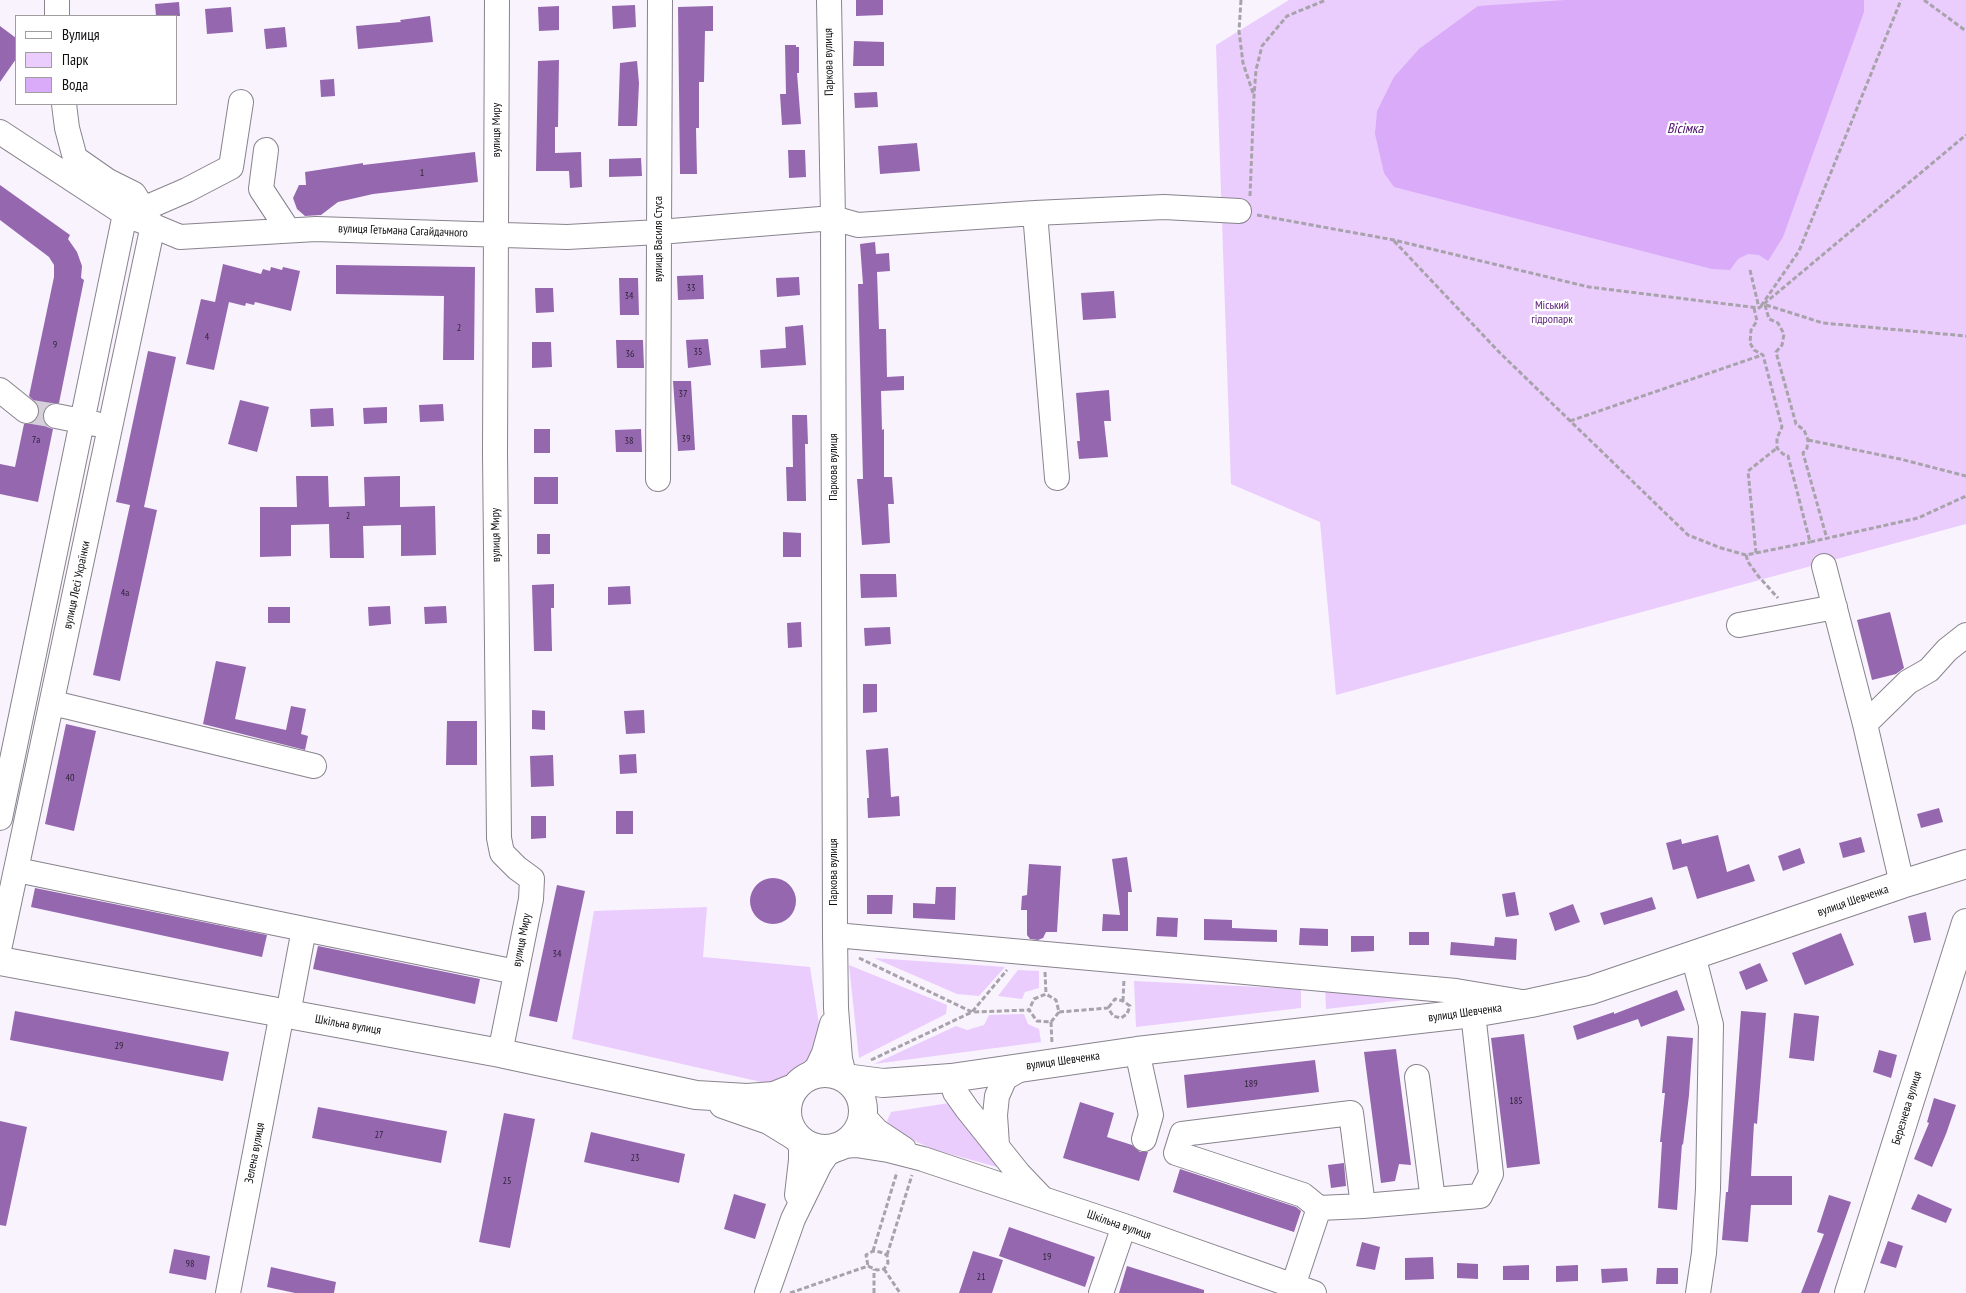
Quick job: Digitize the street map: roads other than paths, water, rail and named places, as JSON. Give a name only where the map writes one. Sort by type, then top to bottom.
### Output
[{"type":"main road","name":"вулиця Шевченка","points":[[845,1078],[883,1083],[948,1079],[1137,1051],[1473,1013],[1531,1003],[1591,990],[1966,864]]},
{"type":"main road","name":"Березнева вулиця","points":[[1849,1293],[1959,973],[1966,922]]},
{"type":"main road","name":"Шкільна вулиця","points":[[0,960],[500,1053],[696,1095],[769,1120],[795,1136]]},
{"type":"main road","points":[[822,1073],[830,1073],[845,1078],[860,1096],[863,1116],[860,1127],[856,1135],[842,1146],[828,1150],[813,1148],[795,1136],[787,1121],[786,1112],[790,1095],[801,1082],[822,1073]]},
{"type":"main road","name":"вулиця Шевченка","points":[[863,1116],[893,1097],[948,1079]]},
{"type":"main road","name":"Шкільна вулиця","points":[[696,1095],[747,1098],[774,1096],[801,1082]]},
{"type":"street","points":[[57,0],[57,15]]},
{"type":"street","name":"вулиця Миру","points":[[497,0],[495,453],[499,838],[502,854],[532,879],[530,899],[500,1053]]},
{"type":"street","name":"вулиця Василя Стуса","points":[[658,479],[660,0]]},
{"type":"street","name":"Паркова вулиця","points":[[829,0],[833,218],[834,935],[836,1008]]},
{"type":"street","points":[[140,217],[231,167],[241,102]]},
{"type":"street","points":[[0,818],[81,420],[140,217],[134,194],[108,181],[75,158],[67,128],[64,105]]},
{"type":"street","name":"вулиця Гетьмана Сагайдачного","points":[[0,132],[140,217],[180,237],[316,228],[567,236],[659,232],[833,218]]},
{"type":"street","points":[[266,150],[261,189],[288,230]]},
{"type":"street","points":[[833,218],[858,225],[1035,212],[1164,206],[1244,212]]},
{"type":"street","points":[[1035,212],[1057,478]]},
{"type":"street","name":"вулиця Лесі Українки","points":[[0,945],[110,428],[140,217]]},
{"type":"street","points":[[0,390],[26,411]]},
{"type":"street","points":[[56,416],[81,420],[110,428]]},
{"type":"street","points":[[1824,566],[1865,724],[1902,884]]},
{"type":"street","points":[[1739,625],[1835,607]]},
{"type":"street","points":[[1865,724],[1908,682],[1929,670],[1947,650],[1966,635]]},
{"type":"street","points":[[20,716],[51,712],[314,766]]},
{"type":"street","points":[[16,870],[516,972]]},
{"type":"street","name":"Зелена вулиця","points":[[228,1293],[304,929]]},
{"type":"street","points":[[834,935],[1456,991],[1531,1003]]},
{"type":"street","points":[[1693,955],[1711,1025],[1708,1189],[1704,1253],[1698,1293]]},
{"type":"street","points":[[836,1008],[840,1059],[845,1078]]},
{"type":"street","points":[[801,1082],[817,1068],[824,1054],[836,1008]]},
{"type":"street","points":[[1363,1206],[1351,1113],[1182,1134],[1176,1152],[1303,1195],[1319,1208],[1363,1206],[1480,1196],[1491,1174],[1473,1013]]},
{"type":"street","points":[[1137,1051],[1151,1115],[1144,1139]]},
{"type":"street","points":[[997,1145],[995,1114],[997,1096],[1005,1078],[1024,1067]]},
{"type":"street","points":[[1417,1077],[1433,1200]]},
{"type":"street","points":[[948,1079],[955,1092],[1019,1174],[1043,1199]]},
{"type":"street","points":[[863,1116],[877,1131],[918,1166]]},
{"type":"street","points":[[793,1218],[801,1160],[801,1147],[795,1136]]},
{"type":"street","points":[[767,1293],[793,1218],[827,1154],[842,1146],[888,1150],[918,1166]]},
{"type":"street","name":"Шкільна вулиця","points":[[918,1166],[1043,1199],[1304,1289]]},
{"type":"street","points":[[1304,1289],[1319,1208]]},
{"type":"street","points":[[1101,1293],[1124,1226]]},
{"type":"water","name":"Вісімка","points":[[1565,0],[1864,0],[1864,12],[1783,237],[1768,261],[1759,255],[1748,254],[1738,259],[1730,270],[1712,269],[1394,187],[1384,173],[1375,134],[1377,111],[1394,77],[1419,49],[1478,6]]},
{"type":"tunnel","points":[[26,411],[56,416]]},
{"type":"park label","name":"Міський гідропарк","points":[[1552,313]]}]
